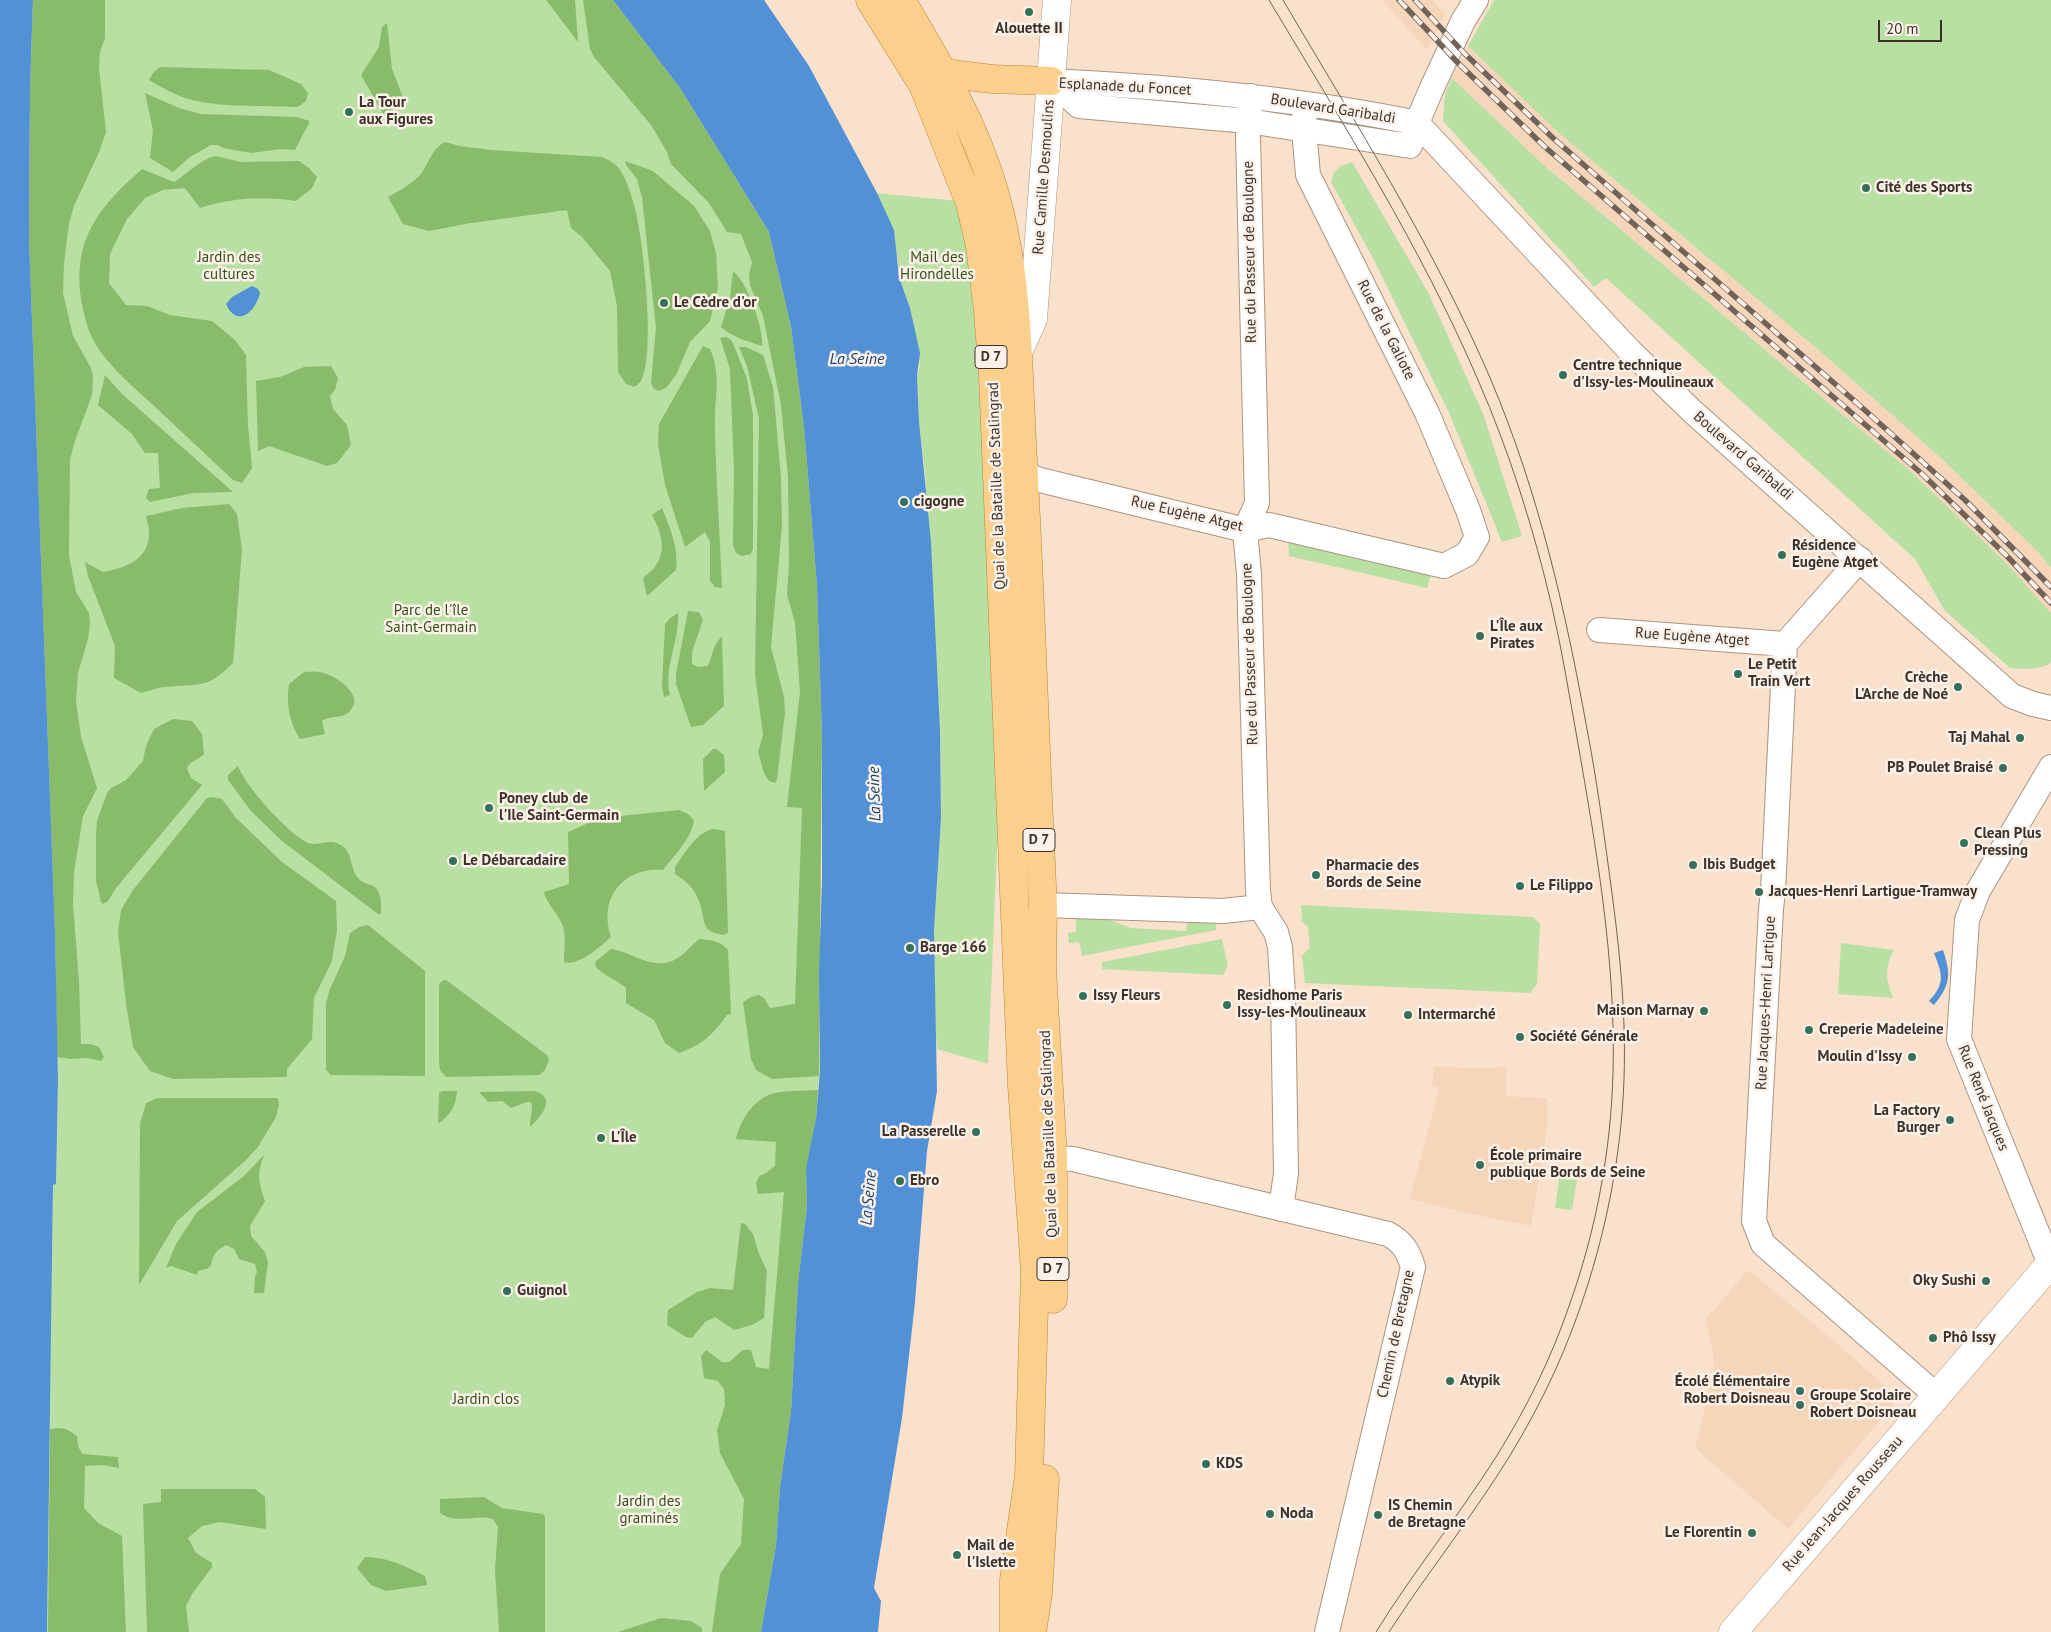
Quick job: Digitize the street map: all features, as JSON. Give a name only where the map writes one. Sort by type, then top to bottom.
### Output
[{"type":"main road","name":"Quai de la Bataille de Stalingrad","points":[[870,0],[923,85],[970,203],[980,246],[988,311],[993,376],[1000,591],[1017,937],[1022,1086],[1035,1272],[1029,1475],[1014,1580],[1014,1632]]},
{"type":"main road","name":"Quai de la Bataille de Stalingrad","points":[[901,0],[944,73],[974,135],[997,200],[1007,244],[1018,352],[1043,905],[1042,969],[1053,1158],[1052,1374],[1038,1594],[1032,1632]]},
{"type":"main road","points":[[944,73],[986,79],[1052,81]]},
{"type":"main road","name":"D 7","points":[[1013,868],[1043,905]]},
{"type":"main road","points":[[1017,937],[1043,905]]},
{"type":"street","name":"Rue Camille Desmoulins","points":[[1018,352],[1032,319],[1057,0]]},
{"type":"street","points":[[1417,123],[1464,21],[1476,0]]},
{"type":"street","name":"Esplanade du Foncet","points":[[1052,81],[1250,96]]},
{"type":"street","name":"Esplanade du Foncet","points":[[1052,81],[1079,106],[1248,121]]},
{"type":"street","name":"Boulevard Garibaldi","points":[[1250,96],[1377,115],[1417,123],[1440,150],[1629,350],[1693,412],[2012,696],[2032,704],[2051,708]]},
{"type":"street","name":"Rue du Passeur de Boulogne","points":[[1250,96],[1248,121],[1257,503],[1245,530],[1249,574],[1260,906],[1276,932],[1281,956],[1286,1173],[1281,1210]]},
{"type":"street","name":"Rue de la Galiote","points":[[1305,104],[1304,129],[1308,176],[1427,413],[1468,510],[1476,537],[1466,554]]},
{"type":"street","name":"Boulevard Garibaldi","points":[[1248,121],[1440,150]]},
{"type":"street","name":"Boulevard Garibaldi","points":[[1410,146],[1417,123]]},
{"type":"street","name":"Rue Eugène Atget","points":[[1024,474],[1040,480],[1245,530],[1269,525],[1444,566],[1466,554]]},
{"type":"street","points":[[1785,644],[1860,559]]},
{"type":"street","name":"Rue Eugène Atget","points":[[1599,630],[1785,644]]},
{"type":"street","name":"Rue Jacques-Henri Lartigue","points":[[1785,644],[1754,1221],[1763,1244],[1937,1396]]},
{"type":"street","name":"Rue René Jacques","points":[[2051,767],[1978,891],[1967,920],[1959,1039],[2051,1264]]},
{"type":"street","points":[[1043,905],[1223,911],[1260,906]]},
{"type":"street","name":"Chemin de Bretagne","points":[[1053,1158],[1073,1159],[1388,1234],[1399,1240],[1407,1248],[1413,1267],[1327,1632]]},
{"type":"street","name":"Rue Jean-Jacques Rousseau","points":[[1734,1632],[2051,1264]]},
{"type":"shaded area","points":[[1382,0],[1433,0],[1445,14],[1427,50]]},
{"type":"shaded area","points":[[1468,46],[1560,134],[1815,347],[1941,458],[2038,552],[2051,568],[2051,613],[2005,562],[1909,470],[1547,168],[1452,78]]},
{"type":"shaded area","name":"École primaire publique Bords de Seine","points":[[1434,1067],[1506,1067],[1506,1096],[1547,1098],[1547,1131],[1531,1226],[1410,1199],[1439,1088],[1432,1086]]},
{"type":"shaded area","name":"Groupe Scolaire Robert Doisneau","points":[[1748,1270],[1819,1328],[1899,1398],[1788,1529],[1695,1448],[1712,1378],[1714,1360],[1706,1319]]},
{"type":"green space","name":"Parc de l'île Saint-Germain","points":[[33,0],[613,0],[680,88],[791,327],[820,1070],[761,1632],[47,1632],[53,1184],[56,1184],[58,1080],[55,931],[29,239]]},
{"type":"green space","points":[[33,0],[105,0],[105,38],[100,52],[99,68],[106,132],[99,152],[74,206],[69,223],[63,293],[73,336],[91,368],[93,377],[92,395],[70,460],[69,555],[76,592],[89,613],[90,623],[88,639],[78,673],[76,701],[81,737],[97,788],[83,816],[74,872],[73,905],[79,981],[81,1044],[91,1044],[99,1047],[104,1057],[101,1061],[87,1058],[71,1059],[57,1057],[55,931],[29,239],[30,89]]},
{"type":"green space","points":[[546,0],[575,0],[578,42]]},
{"type":"green space","points":[[583,0],[613,0],[680,88],[769,232],[791,327],[804,427],[817,586],[822,735],[819,1076],[772,1079],[756,1070],[751,1059],[743,1002],[759,995],[764,998],[770,1008],[795,1004],[802,808],[787,807],[800,692],[795,622],[787,595],[789,563],[788,477],[781,405],[763,316],[750,285],[749,275],[752,262],[741,234],[727,232],[709,203],[671,164],[667,152],[651,125],[594,57],[590,49]]},
{"type":"green space","name":"Cité des Sports","points":[[1494,0],[2051,0],[2051,568],[2038,552],[1941,458],[1815,347],[1560,134],[1468,46]]},
{"type":"green space","points":[[387,23],[392,69],[404,100],[384,115],[361,75],[379,47],[382,27]]},
{"type":"green space","points":[[160,67],[269,70],[301,84],[308,93],[306,101],[298,107],[205,103],[170,92],[149,80]]},
{"type":"green space","points":[[1452,78],[1547,168],[1909,470],[2005,562],[2051,613],[2051,662],[2046,666],[2029,669],[2010,668],[1945,611],[1915,559],[1606,278],[1594,287],[1443,121],[1445,94]]},
{"type":"green space","points":[[145,93],[179,108],[201,114],[296,117],[310,121],[295,150],[281,149],[251,153],[211,145],[190,157],[173,172],[150,158],[153,130]]},
{"type":"green space","points":[[445,142],[490,150],[602,157],[618,167],[629,188],[636,211],[646,287],[648,330],[646,366],[642,379],[637,385],[634,387],[626,384],[618,372],[617,306],[610,271],[582,237],[571,228],[567,210],[471,223],[429,231],[403,224],[388,197],[417,178],[437,148]]},
{"type":"green space","points":[[215,156],[241,162],[299,161],[317,177],[312,188],[296,201],[248,199],[200,208],[185,188],[163,190],[145,198],[127,219],[110,254],[109,283],[126,305],[147,306],[170,315],[212,321],[235,340],[246,355],[248,425],[252,468],[242,483],[233,480],[129,383],[100,351],[92,338],[86,322],[79,278],[85,241],[92,225],[113,196],[142,169],[174,182],[199,163]]},
{"type":"green space","points":[[625,161],[653,171],[694,206],[710,231],[716,253],[718,288],[710,321],[690,342],[676,375],[666,388],[659,391],[654,389],[651,383],[656,328],[642,197],[637,179]]},
{"type":"green space","points":[[1352,162],[1428,292],[1484,416],[1522,536],[1502,542],[1450,415],[1374,260],[1331,182],[1334,172],[1341,166]]},
{"type":"green space","name":"Mail des Hirondelles","points":[[877,193],[968,202],[993,413],[1002,729],[988,1064],[937,1049],[934,930],[941,818],[940,731],[925,474],[919,421],[917,376],[920,365],[910,308],[899,277],[898,260]]},
{"type":"green space","points":[[733,271],[744,285],[754,306],[762,338],[762,346],[735,336],[721,327],[730,298]]},
{"type":"green space","points":[[726,337],[733,343],[747,379],[753,415],[753,548],[751,554],[742,556],[736,553],[733,545],[734,470],[730,369],[720,338]]},
{"type":"green space","points":[[703,346],[710,349],[714,359],[717,378],[715,418],[722,588],[715,587],[710,581],[710,542],[705,532],[685,547],[665,485],[658,444],[659,424]]},
{"type":"green space","points":[[739,347],[746,347],[763,355],[773,387],[781,477],[782,526],[771,647],[784,697],[785,713],[775,783],[769,781],[764,773],[758,752],[763,735],[755,674],[759,419],[747,366]]},
{"type":"green space","points":[[331,366],[338,378],[335,390],[330,396],[333,409],[347,425],[351,445],[337,463],[327,466],[269,446],[258,451],[256,381],[280,377],[304,367]]},
{"type":"green space","points":[[105,375],[122,394],[233,492],[194,493],[150,502],[146,498],[149,489],[160,488],[158,453],[145,453],[132,434],[98,405]]},
{"type":"green space","points":[[229,504],[237,514],[242,550],[233,663],[208,682],[164,687],[141,693],[114,678],[115,646],[88,576],[85,562],[103,572],[133,562],[144,552],[147,545],[149,531],[146,516],[182,508]]},
{"type":"green space","points":[[662,508],[675,546],[676,570],[647,596],[643,579],[658,562],[662,548],[658,528],[652,515]]},
{"type":"green space","points":[[1288,537],[1432,571],[1427,588],[1289,556]]},
{"type":"green space","points":[[688,611],[699,612],[703,620],[692,652],[692,664],[698,667],[708,666],[714,648],[722,636],[724,706],[703,725],[691,727],[676,684],[676,674]]},
{"type":"green space","points":[[678,613],[677,633],[670,664],[668,685],[670,695],[664,697],[662,687],[665,624]]},
{"type":"green space","points":[[304,672],[319,672],[333,677],[347,687],[352,693],[354,700],[353,706],[348,713],[322,721],[325,734],[300,739],[291,720],[288,706],[288,691],[289,684]]},
{"type":"green space","points":[[173,719],[192,721],[202,734],[204,754],[187,768],[191,778],[202,785],[116,888],[108,901],[103,904],[96,881],[96,836],[97,821],[107,793],[111,788],[126,780],[143,761],[146,746],[154,729]]},
{"type":"green space","points":[[713,749],[724,755],[725,772],[704,791],[703,759]]},
{"type":"green space","points":[[238,766],[242,775],[258,796],[278,819],[298,837],[310,844],[335,842],[344,847],[359,879],[378,891],[381,901],[381,914],[378,914],[282,841],[251,811],[228,780],[228,775]]},
{"type":"green space","points":[[207,798],[222,799],[236,818],[282,862],[336,901],[337,931],[332,961],[314,998],[312,1039],[287,1069],[287,1077],[173,1079],[150,1071],[133,1047],[118,932],[121,910],[133,890]]},
{"type":"green space","points":[[679,810],[688,814],[694,820],[693,827],[682,846],[663,870],[649,870],[636,874],[617,888],[611,898],[608,910],[611,937],[582,959],[570,963],[564,962],[565,939],[563,926],[544,892],[569,884],[568,832],[600,818]]},
{"type":"green space","points":[[714,829],[725,831],[728,933],[723,935],[707,928],[696,894],[687,883],[675,874],[675,867],[697,838]]},
{"type":"green space","points":[[1301,905],[1533,917],[1540,924],[1537,984],[1530,993],[1305,983],[1302,956],[1310,947],[1308,927],[1302,922]]},
{"type":"green space","points":[[1097,915],[1131,928],[1186,931],[1188,919],[1216,921],[1216,930],[1082,956],[1079,942],[1069,943],[1068,933],[1076,932],[1076,917]]},
{"type":"green space","points":[[368,925],[425,971],[425,1076],[331,1075],[326,1070],[326,1003],[330,989],[345,956],[350,933],[359,927]]},
{"type":"green space","points":[[700,939],[719,943],[728,950],[731,1014],[727,1015],[712,1033],[701,1042],[679,1053],[665,1043],[654,1020],[626,1003],[626,988],[595,966],[596,961],[611,949],[653,963],[670,962],[682,955]]},
{"type":"green space","points":[[1222,939],[1228,966],[1223,975],[1102,969],[1102,962]]},
{"type":"green space","points":[[1841,943],[1894,950],[1887,968],[1893,998],[1838,994]]},
{"type":"green space","points":[[446,980],[547,1055],[549,1060],[545,1070],[539,1075],[446,1077],[440,1070],[439,1062],[439,985],[442,981]]},
{"type":"green space","points":[[818,1090],[816,1118],[806,1168],[807,1205],[798,1283],[791,1411],[780,1487],[776,1545],[761,1632],[712,1632],[720,1574],[741,1544],[744,1499],[720,1453],[717,1430],[725,1405],[724,1389],[718,1381],[704,1378],[701,1356],[706,1350],[722,1362],[729,1362],[743,1350],[751,1350],[756,1367],[769,1369],[784,1192],[758,1194],[756,1183],[759,1176],[775,1166],[776,1142],[736,1139],[740,1125],[748,1112],[764,1097],[782,1092]]},
{"type":"green space","points":[[442,1091],[457,1091],[452,1110],[438,1124],[439,1093]]},
{"type":"green space","points":[[534,1091],[541,1094],[546,1102],[539,1118],[530,1127],[531,1102],[511,1108],[502,1101],[488,1102],[479,1092]]},
{"type":"green space","points":[[157,1098],[278,1098],[279,1105],[276,1117],[258,1147],[246,1160],[177,1221],[139,1285],[140,1124],[146,1103]]},
{"type":"green space","points":[[265,1154],[260,1166],[259,1178],[265,1201],[250,1226],[251,1236],[265,1252],[268,1262],[264,1293],[254,1293],[257,1272],[255,1264],[239,1259],[234,1249],[226,1245],[216,1253],[210,1267],[198,1271],[197,1275],[171,1266],[166,1268],[176,1244],[197,1212],[244,1176]]},
{"type":"green space","points":[[1560,1172],[1578,1174],[1572,1210],[1555,1208]]},
{"type":"green space","points":[[741,1223],[745,1224],[753,1234],[767,1271],[764,1318],[752,1325],[734,1330],[715,1317],[705,1322],[692,1338],[686,1337],[667,1325],[668,1310],[697,1292],[710,1288],[733,1290]]},
{"type":"green space","points":[[50,1429],[66,1429],[77,1436],[78,1446],[82,1454],[118,1457],[119,1468],[103,1465],[85,1466],[84,1508],[98,1523],[122,1536],[126,1632],[48,1632]]},
{"type":"green space","points":[[161,1489],[255,1489],[265,1497],[266,1529],[220,1522],[202,1526],[188,1538],[196,1553],[212,1563],[212,1567],[192,1594],[186,1606],[189,1632],[147,1632],[143,1504],[161,1502]]},
{"type":"green space","points":[[484,1497],[502,1508],[543,1514],[545,1517],[545,1632],[499,1632],[495,1570],[498,1527],[493,1519],[460,1519],[440,1513],[440,1499]]},
{"type":"green space","points":[[365,1557],[389,1560],[410,1569],[425,1576],[427,1585],[386,1591],[371,1585],[357,1568]]},
{"type":"green space","points":[[661,1618],[691,1621],[702,1628],[702,1632],[618,1632]]},
{"type":"water","points":[[0,0],[33,0],[30,89],[29,239],[55,931],[58,1080],[56,1184],[53,1185],[47,1632],[0,1632]]},
{"type":"water","name":"La Seine","points":[[613,0],[764,0],[809,66],[877,193],[894,230],[899,277],[910,308],[920,353],[917,376],[919,421],[931,542],[940,731],[941,818],[934,930],[937,1091],[927,1151],[915,1302],[902,1418],[874,1588],[881,1601],[878,1632],[761,1632],[776,1545],[780,1487],[791,1411],[798,1283],[807,1205],[806,1168],[816,1118],[820,1070],[819,974],[822,879],[822,735],[817,586],[804,427],[791,327],[769,232],[680,88]]},
{"type":"water","points":[[252,286],[258,289],[260,293],[254,307],[245,315],[235,315],[226,304],[232,297]]},
{"type":"water","points":[[1943,950],[1948,979],[1944,991],[1934,1005],[1929,1001],[1938,989],[1941,978],[1934,953]]},
{"type":"tram line","points":[[1269,0],[1353,140],[1432,282],[1456,331],[1501,435],[1537,549],[1562,656],[1598,862],[1611,988],[1613,1030],[1612,1102],[1605,1161],[1587,1249],[1562,1326],[1528,1402],[1507,1439],[1376,1632]]},
{"type":"tram line","points":[[1283,0],[1366,140],[1445,282],[1491,380],[1523,466],[1537,509],[1560,595],[1587,729],[1615,916],[1623,1005],[1623,1094],[1614,1177],[1597,1255],[1572,1330],[1544,1394],[1498,1475],[1389,1632]]},
{"type":"railway","points":[[1399,0],[1459,64],[1545,147],[1921,473],[2006,555],[2051,603]]},
{"type":"railway","points":[[1415,0],[1464,53],[1553,138],[1965,500],[2051,587]]},
{"type":"place","name":"Alouette II","points":[[1029,12]]},
{"type":"place","name":"La Tour aux Figures","points":[[349,112]]},
{"type":"place","name":"Cité des Sports","points":[[1866,188]]},
{"type":"place","name":"Le Cèdre d'or","points":[[664,303]]},
{"type":"place","name":"Centre technique d'Issy-les-Moulineaux","points":[[1563,375]]},
{"type":"place","name":"cigogne","points":[[904,502]]},
{"type":"place","name":"Résidence Eugène Atget","points":[[1782,555]]},
{"type":"place","name":"L'Île aux Pirates","points":[[1480,636]]},
{"type":"place","name":"Le Petit Train Vert","points":[[1738,674]]},
{"type":"place","name":"Crèche L'Arche de Noé","points":[[1958,687]]},
{"type":"place","name":"Taj Mahal","points":[[2020,738]]},
{"type":"place","name":"PB Poulet Braisé","points":[[2003,768]]},
{"type":"place","name":"Poney club de l'Ile Saint-Germain","points":[[489,808]]},
{"type":"place","name":"Clean Plus Pressing","points":[[1964,843]]},
{"type":"place","name":"Le Débarcadaire","points":[[453,861]]},
{"type":"place","name":"Ibis Budget","points":[[1693,865]]},
{"type":"place","name":"Pharmacie des Bords de Seine","points":[[1316,875]]},
{"type":"place","name":"Le Filippo","points":[[1520,886]]},
{"type":"place","name":"Jacques-Henri Lartigue-Tramway","points":[[1759,892]]},
{"type":"place","name":"Barge 166","points":[[910,948]]},
{"type":"place","name":"Issy Fleurs","points":[[1083,996]]},
{"type":"place","name":"Residhome Paris Issy-les-Moulineaux","points":[[1227,1005]]},
{"type":"place","name":"Maison Marnay","points":[[1704,1011]]},
{"type":"place","name":"Intermarché","points":[[1408,1015]]},
{"type":"place","name":"Creperie Madeleine","points":[[1809,1030]]},
{"type":"place","name":"Société Générale","points":[[1520,1037]]},
{"type":"place","name":"Moulin d'Issy","points":[[1912,1057]]},
{"type":"place","name":"La Factory Burger","points":[[1950,1120]]},
{"type":"place","name":"La Passerelle","points":[[976,1132]]},
{"type":"place","name":"L'Île","points":[[601,1138]]},
{"type":"place","name":"École primaire publique Bords de Seine","points":[[1480,1165]]},
{"type":"place","name":"Ebro","points":[[900,1181]]},
{"type":"place","name":"Oky Sushi","points":[[1986,1281]]},
{"type":"place","name":"Guignol","points":[[507,1291]]},
{"type":"place","name":"Phô Issy","points":[[1933,1338]]},
{"type":"place","name":"Atypik","points":[[1450,1381]]},
{"type":"place","name":"Écolé Élémentaire Robert Doisneau","points":[[1800,1391]]},
{"type":"place","name":"Groupe Scolaire Robert Doisneau","points":[[1800,1405]]},
{"type":"place","name":"KDS","points":[[1206,1464]]},
{"type":"place","name":"Noda","points":[[1270,1514]]},
{"type":"place","name":"IS Chemin de Bretagne","points":[[1378,1515]]},
{"type":"place","name":"Le Florentin","points":[[1752,1533]]},
{"type":"place","name":"Mail de l'Islette","points":[[957,1555]]},
{"type":"park label","name":"Jardin des cultures","points":[[229,266]]},
{"type":"park label","name":"Jardin clos","points":[[486,1400]]},
{"type":"park label","name":"Jardin des graminés","points":[[649,1510]]}]
